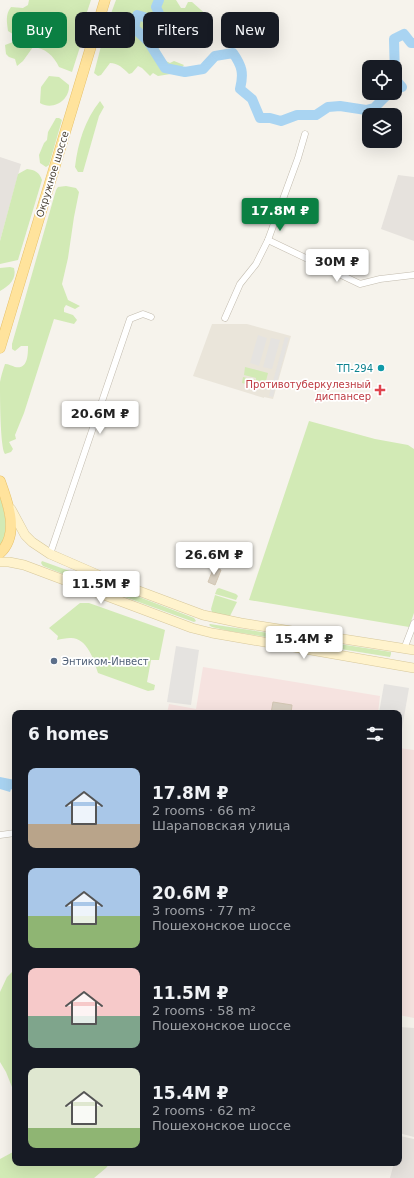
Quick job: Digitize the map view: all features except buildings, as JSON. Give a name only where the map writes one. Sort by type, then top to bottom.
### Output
[{"type":"main road","name":"Окружное шоссе","points":[[0,348],[105,0]]},
{"type":"main road","points":[[0,481],[7,500],[25,535],[32,542],[50,554],[112,581],[202,615],[242,623],[414,650]]},
{"type":"main road","points":[[0,553],[8,544],[11,534],[11,521],[7,500]]},
{"type":"main road","points":[[0,562],[24,565],[199,630],[414,668]]},
{"type":"main road","points":[[199,630],[202,615]]},
{"type":"street","points":[[225,318],[240,284],[256,264],[268,240],[298,158],[305,134]]},
{"type":"street","points":[[268,240],[360,284],[380,279],[414,275]]},
{"type":"street","points":[[50,554],[130,319],[143,314],[152,317]]},
{"type":"street","points":[[404,649],[414,623]]},
{"type":"street","points":[[0,835],[12,833]]},
{"type":"shaded area","points":[[0,157],[21,164],[0,241]]},
{"type":"shaded area","points":[[398,175],[414,177],[414,241],[381,229]]},
{"type":"shaded area","points":[[212,324],[247,324],[291,336],[273,399],[264,398],[193,376]]},
{"type":"shaded area","points":[[258,335],[267,338],[259,366],[250,363]]},
{"type":"shaded area","points":[[285,337],[289,338],[273,397],[269,396]]},
{"type":"shaded area","points":[[271,338],[280,340],[272,369],[263,367]]},
{"type":"shaded area","points":[[176,646],[199,650],[191,705],[167,702]]},
{"type":"shaded area","points":[[203,667],[380,696],[378,710],[168,710],[169,704],[196,709]]},
{"type":"shaded area","points":[[384,684],[409,688],[402,729],[402,710],[380,710]]},
{"type":"shaded area","points":[[402,748],[414,750],[414,1018],[402,1016]]},
{"type":"shaded area","points":[[402,1027],[414,1028],[414,1137],[402,1134]]},
{"type":"shaded area","points":[[402,1136],[414,1139],[414,1178],[390,1178],[393,1166],[402,1166]]},
{"type":"green space","points":[[29,0],[91,0],[87,12],[75,12],[75,48],[80,48],[72,72],[59,67],[55,59],[49,53],[37,48],[67,48],[67,12],[12,12],[12,33],[8,31],[7,19],[11,7],[23,8],[28,5]]},
{"type":"green space","points":[[116,0],[176,0],[181,8],[185,8],[188,2],[192,2],[203,12],[143,12],[143,48],[158,48],[164,60],[170,63],[174,61],[184,65],[177,73],[158,76],[153,73],[150,76],[138,66],[132,73],[129,74],[118,65],[110,63],[101,75],[98,76],[94,73],[101,48],[135,48],[135,12],[112,12]]},
{"type":"green space","points":[[12,42],[12,48],[32,48],[23,61],[17,66],[15,59],[6,54],[5,45]]},
{"type":"green space","points":[[49,76],[59,77],[69,85],[69,90],[64,99],[60,103],[50,106],[40,103],[41,87]]},
{"type":"green space","points":[[100,101],[104,107],[99,116],[83,172],[78,172],[75,167],[80,140],[90,116]]},
{"type":"green space","points":[[56,118],[62,120],[49,165],[46,167],[40,163],[39,155],[44,143],[47,140],[48,132]]},
{"type":"green space","points":[[27,169],[36,172],[40,175],[42,180],[18,260],[0,264],[0,241],[18,174]]},
{"type":"green space","points":[[66,186],[76,188],[79,192],[62,284],[68,300],[80,306],[75,309],[66,305],[64,312],[73,315],[77,320],[74,324],[54,319],[24,413],[15,435],[16,439],[9,442],[13,449],[11,452],[5,454],[3,450],[1,431],[0,382],[5,364],[19,367],[25,364],[28,346],[21,346],[15,351],[12,349],[12,344],[56,190],[58,187]]},
{"type":"green space","points":[[0,268],[14,268],[15,272],[12,282],[0,291]]},
{"type":"green space","points":[[245,367],[268,373],[264,389],[242,383],[243,377],[256,380],[256,378],[244,375]]},
{"type":"green space","points":[[309,421],[375,439],[408,445],[414,449],[414,613],[409,627],[249,600]]},
{"type":"green space","points":[[0,497],[4,509],[6,528],[5,535],[0,546]]},
{"type":"green space","points":[[42,561],[108,585],[106,591],[43,566],[41,563]]},
{"type":"green space","points":[[113,587],[194,618],[196,621],[194,622],[111,592]]},
{"type":"green space","points":[[219,588],[236,594],[238,596],[236,600],[215,594]]},
{"type":"green space","points":[[215,595],[237,602],[230,616],[212,612],[211,609]]},
{"type":"green space","points":[[80,603],[89,603],[165,630],[159,660],[151,660],[147,682],[155,685],[154,690],[148,691],[98,673],[89,650],[81,641],[70,638],[57,640],[58,636],[49,628]]},
{"type":"green space","points":[[209,625],[391,652],[391,654],[390,657],[229,631],[212,627]]},
{"type":"green space","points":[[12,972],[12,1087],[0,1062],[0,992],[7,977]]},
{"type":"green space","points":[[12,1153],[12,1166],[108,1166],[94,1178],[0,1178],[0,1159]]},
{"type":"water","points":[[0,777],[12,779],[12,790],[10,792],[0,789]]},
{"type":"waterway","points":[[159,0],[156,7],[163,22],[154,24],[144,17],[137,15],[134,28],[148,41],[165,68],[185,72],[203,69],[215,56],[233,53],[242,74],[240,89],[252,99],[260,118],[270,118],[281,121],[297,115],[316,115],[328,107],[340,106],[366,110],[374,108],[382,100]]},
{"type":"waterway","points":[[395,60],[394,39],[404,34],[411,43],[414,43]]},
{"type":"place","name":"ТП-294","points":[[381,368]]},
{"type":"place","name":"Противотуберкулезный диспансер","points":[[380,390]]},
{"type":"place","name":"Энтиком-Инвест","points":[[54,661]]}]
